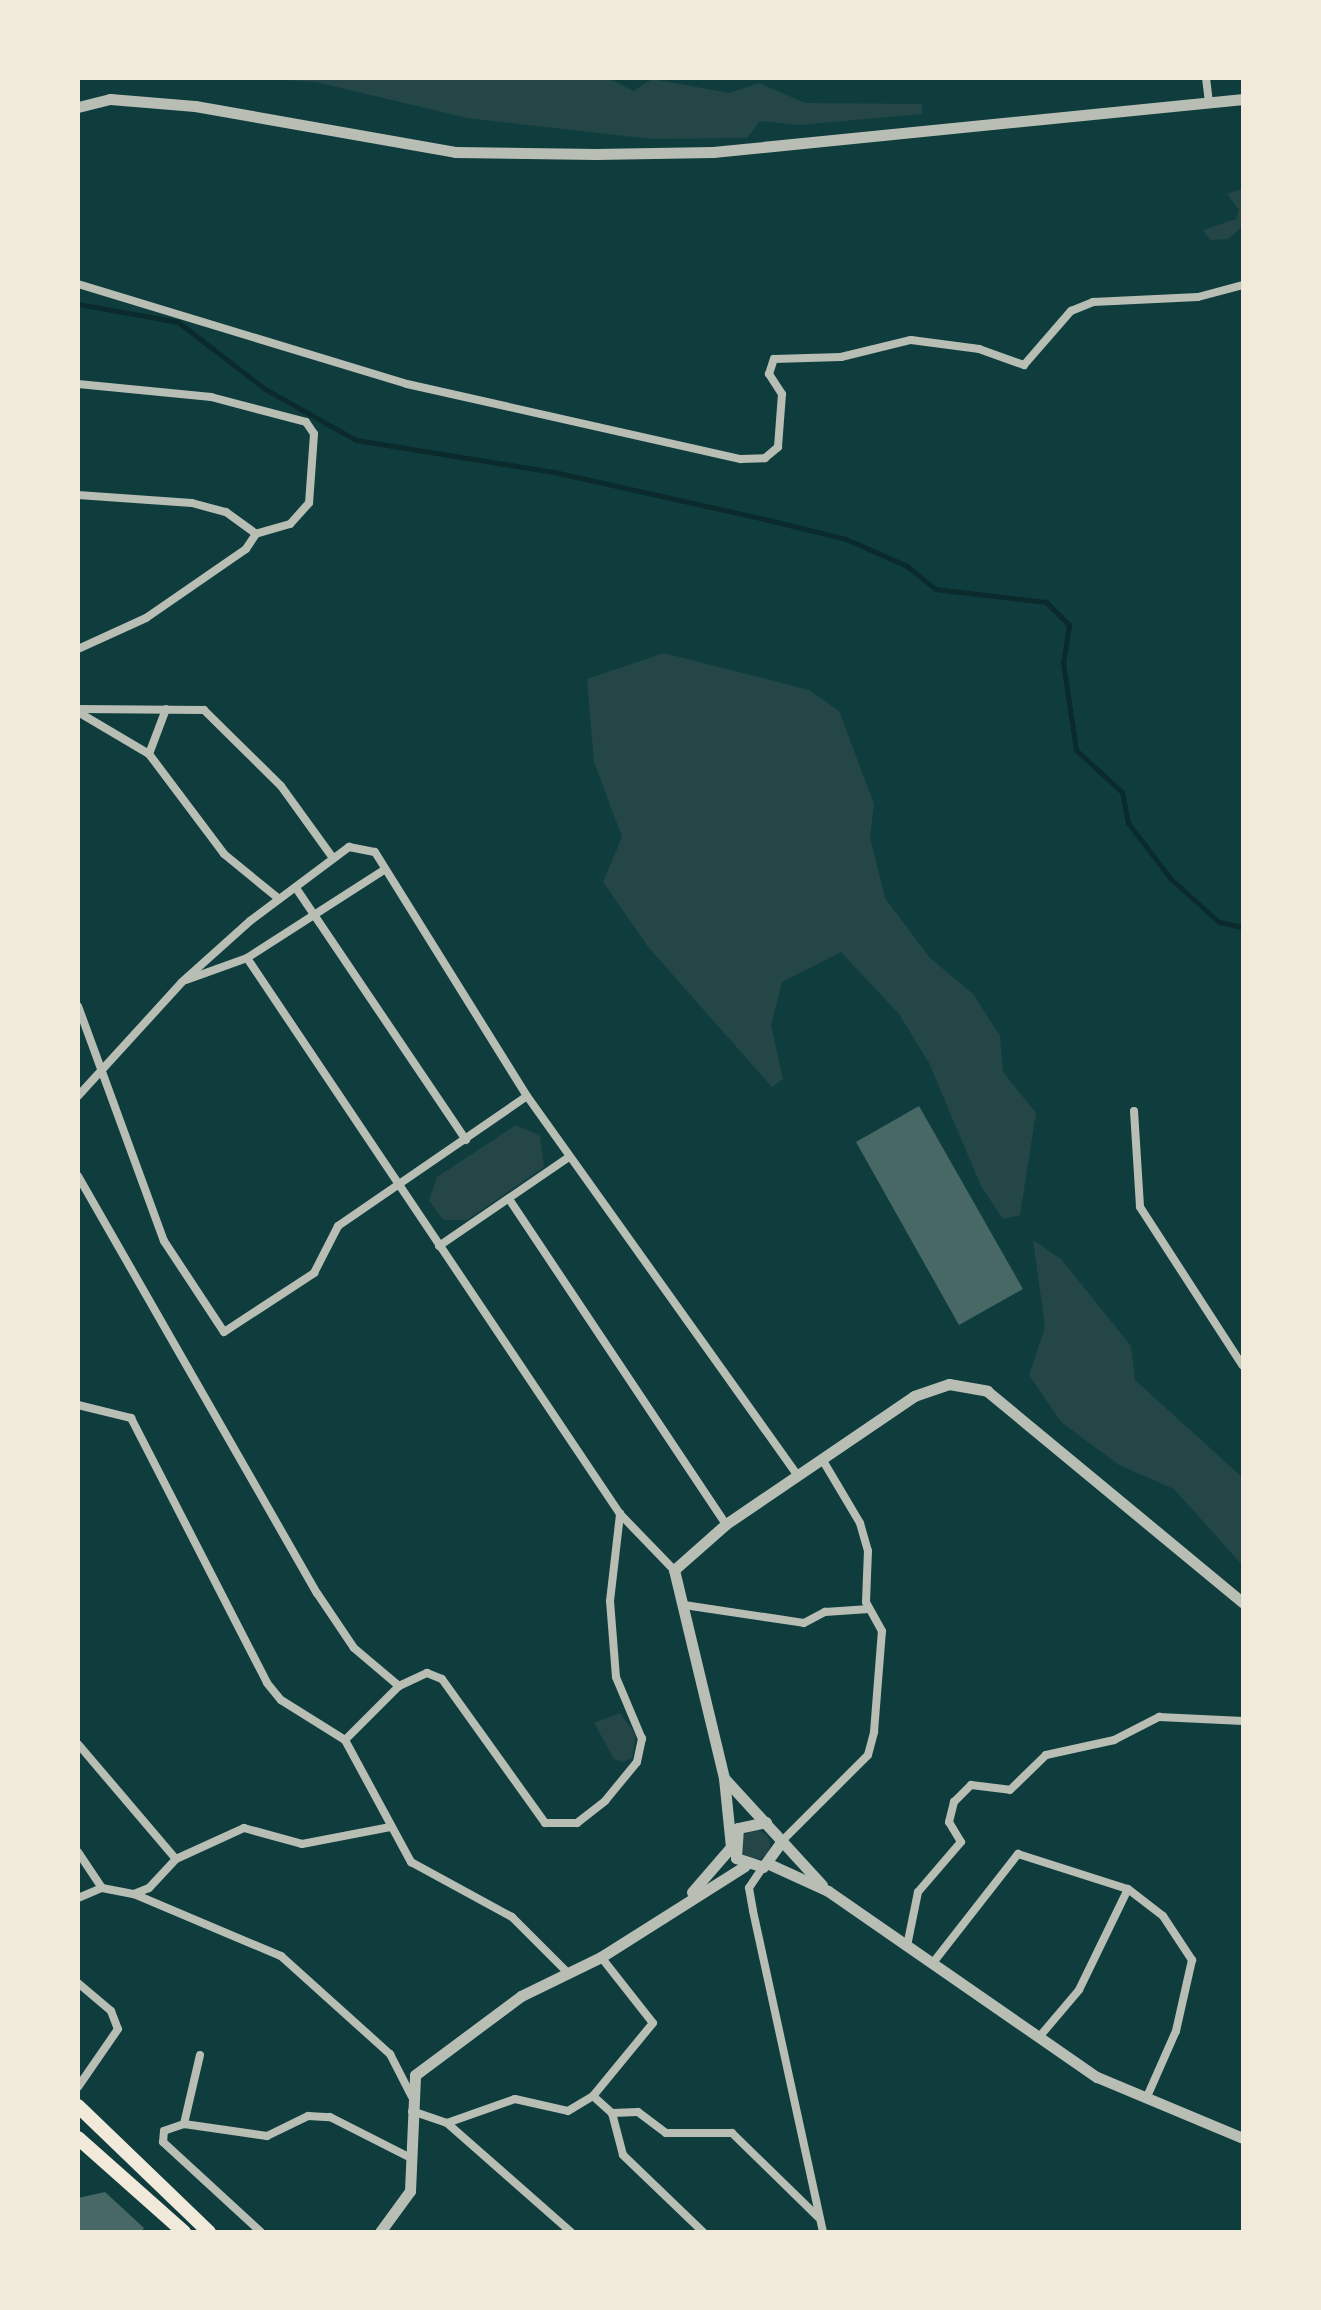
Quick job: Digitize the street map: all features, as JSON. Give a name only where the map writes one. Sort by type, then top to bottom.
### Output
[{"type":"main road","points":[[78,2106],[209,2232]]},
{"type":"main road","points":[[78,2138],[184,2232]]},
{"type":"street","points":[[1206,78],[1209,103]]},
{"type":"street","points":[[78,107],[110,99],[195,106],[455,152],[596,154],[713,152],[901,128],[1243,99]]},
{"type":"street","points":[[78,284],[407,384],[741,459],[765,458],[778,447],[782,394],[769,374],[774,359],[841,357],[911,340],[979,349],[1024,365],[1071,311],[1093,302],[1198,297],[1243,285]]},
{"type":"street","points":[[78,384],[211,397],[306,422],[314,434],[309,503],[290,524],[256,534],[246,549],[146,618],[78,649]]},
{"type":"street","points":[[78,495],[192,503],[226,512],[256,534]]},
{"type":"street","points":[[78,710],[190,706],[220,722],[333,858]]},
{"type":"street","points":[[149,754],[166,709]]},
{"type":"street","points":[[78,710],[149,754],[224,854],[279,899]]},
{"type":"street","points":[[78,1096],[182,982],[279,899],[333,858],[365,848],[384,870],[569,1157],[797,1475]]},
{"type":"street","points":[[182,982],[247,958],[317,916],[384,870]]},
{"type":"street","points":[[296,888],[466,1140]]},
{"type":"street","points":[[247,958],[399,1189],[620,1514],[674,1570],[724,1778],[731,1847],[745,1866]]},
{"type":"street","points":[[78,1006],[103,1067],[164,1241],[224,1332],[314,1273],[338,1226],[399,1189],[527,1096]]},
{"type":"street","points":[[1134,1111],[1140,1207],[1243,1366]]},
{"type":"street","points":[[439,1246],[569,1157]]},
{"type":"street","points":[[78,1176],[317,1593],[354,1648],[399,1686]]},
{"type":"street","points":[[509,1199],[726,1524]]},
{"type":"street","points":[[674,1570],[726,1524],[797,1475],[914,1396],[949,1384],[987,1391],[1243,1603]]},
{"type":"street","points":[[78,1405],[131,1418],[267,1683],[281,1700],[345,1740],[411,1862],[512,1917],[569,1974]]},
{"type":"street","points":[[822,1459],[860,1523],[869,1609],[882,1631],[868,1755],[780,1844],[749,1888],[823,2232]]},
{"type":"street","points":[[345,1740],[399,1686],[427,1673],[442,1679],[537,1816],[577,1823],[637,1762],[642,1739],[616,1677],[610,1601],[620,1514]]},
{"type":"street","points":[[684,1605],[804,1623],[825,1612],[869,1609]]},
{"type":"street","points":[[907,1946],[918,1892],[961,1842],[949,1822],[954,1802],[971,1785],[1010,1790],[1046,1755],[1114,1740],[1159,1717],[1243,1721]]},
{"type":"street","points":[[78,1744],[176,1859]]},
{"type":"street","points":[[724,1778],[766,1822],[780,1844],[828,1891],[932,1964],[1097,2077],[1243,2138]]},
{"type":"street","points":[[686,1898],[731,1847],[744,1823],[766,1822]]},
{"type":"street","points":[[134,1894],[176,1859],[244,1828],[302,1844],[390,1827]]},
{"type":"street","points":[[78,1852],[102,1888]]},
{"type":"street","points":[[932,1964],[1018,1854],[1128,1889],[1163,1916],[1192,1960],[1176,2031],[1146,2099]]},
{"type":"street","points":[[380,2232],[410,2191],[409,2157],[415,2075],[428,2062],[521,1996],[601,1957],[686,1898],[745,1866],[766,1866],[828,1891]]},
{"type":"street","points":[[78,1898],[102,1888],[134,1894],[281,1956],[390,2054],[412,2097]]},
{"type":"street","points":[[1040,2036],[1079,1990],[1128,1889]]},
{"type":"street","points":[[447,2123],[515,2099],[568,2111],[593,2096],[653,2023],[601,1957]]},
{"type":"street","points":[[78,1983],[111,2011],[118,2029],[78,2087]]},
{"type":"street","points":[[184,2124],[200,2055]]},
{"type":"street","points":[[593,2096],[612,2113],[623,2155],[703,2232]]},
{"type":"street","points":[[412,2111],[447,2123],[571,2232]]},
{"type":"street","points":[[612,2113],[638,2112],[666,2133],[732,2133],[820,2219]]},
{"type":"street","points":[[261,2232],[163,2142],[164,2131],[184,2124],[267,2136],[308,2116],[330,2117],[409,2157]]},
{"type":"shaded area","points":[[253,78],[607,78],[634,91],[652,79],[729,93],[759,83],[805,103],[922,104],[922,114],[799,125],[760,121],[747,138],[651,139],[467,118],[316,82]]},
{"type":"shaded area","points":[[1243,188],[1243,226],[1228,239],[1210,240],[1203,230],[1236,219],[1239,210],[1227,194]]},
{"type":"shaded area","points":[[664,653],[809,690],[839,711],[874,804],[870,838],[885,898],[930,958],[973,994],[1000,1036],[1003,1072],[1036,1113],[1020,1215],[1003,1219],[981,1186],[929,1063],[899,1014],[841,952],[782,982],[771,1025],[783,1079],[772,1087],[649,948],[603,882],[622,837],[594,762],[587,679]]},
{"type":"shaded area","points":[[516,1125],[540,1136],[544,1167],[467,1220],[443,1220],[429,1200],[437,1177]]},
{"type":"shaded area","points":[[1033,1240],[1061,1259],[1131,1346],[1135,1380],[1243,1478],[1243,1566],[1174,1489],[1119,1465],[1061,1422],[1029,1375],[1045,1327]]},
{"type":"shaded area","points":[[620,1713],[636,1735],[632,1758],[623,1762],[614,1759],[594,1723]]},
{"type":"shaded area","points":[[755,1830],[761,1831],[769,1839],[769,1851],[761,1859],[755,1860],[749,1859],[741,1851],[740,1845],[741,1839],[749,1831]]},
{"type":"building","points":[[919,1106],[1023,1289],[959,1325],[856,1142]]},
{"type":"building","points":[[105,2192],[144,2228],[141,2232],[78,2232],[78,2198]]},
{"type":"waterway","points":[[78,304],[178,322],[265,389],[356,440],[554,472],[764,519],[846,539],[907,566],[935,589],[1046,602],[1069,625],[1063,662],[1076,750],[1122,792],[1128,823],[1171,879],[1219,922],[1243,927]]}]
